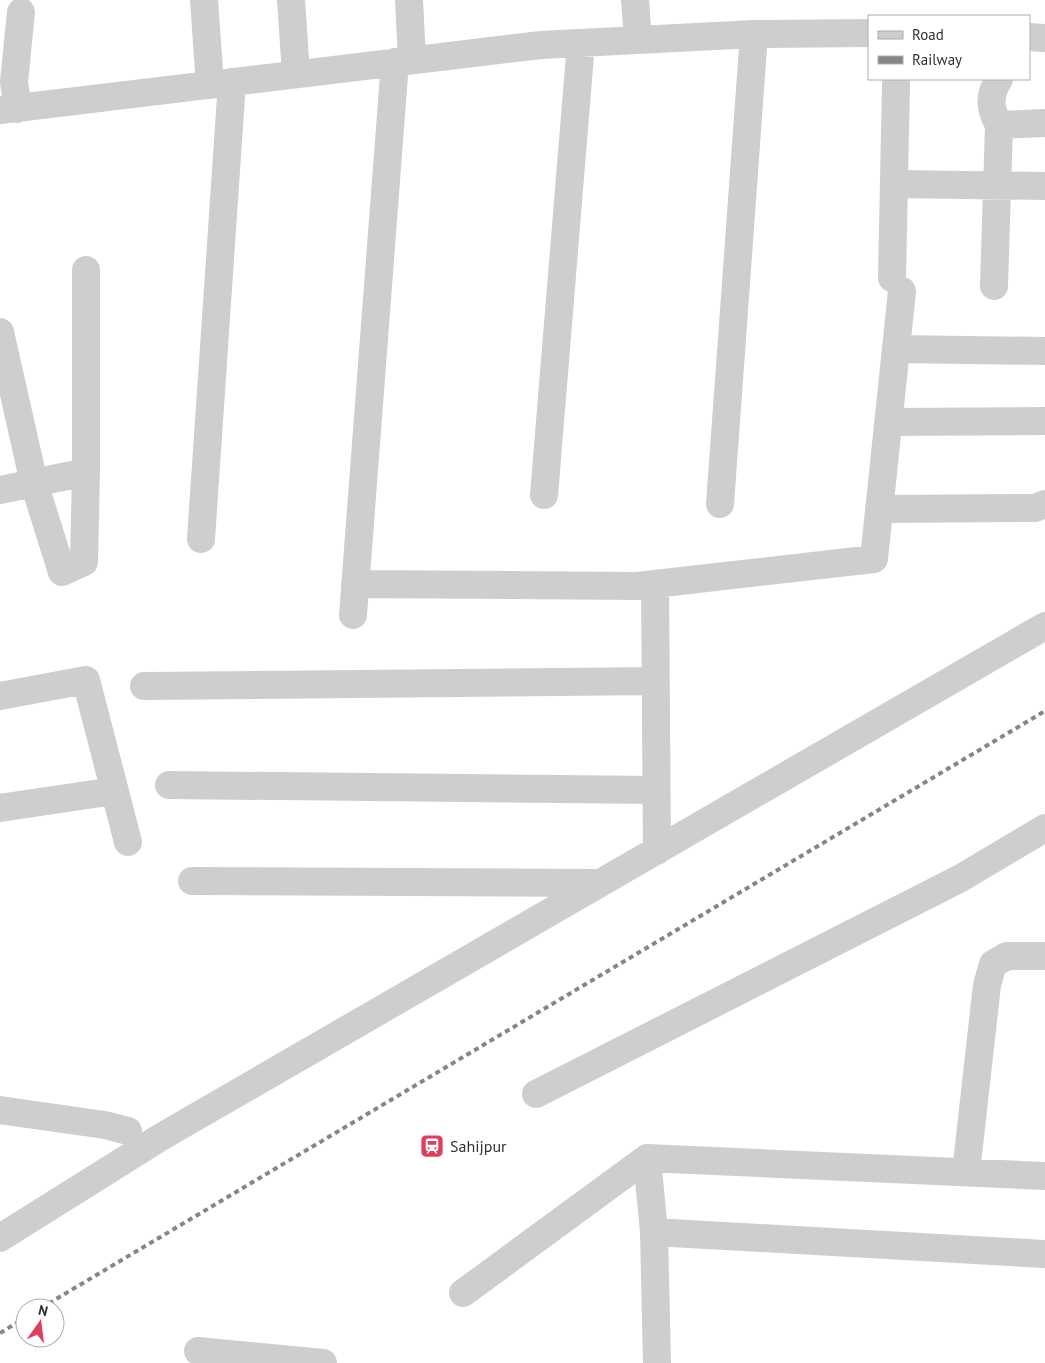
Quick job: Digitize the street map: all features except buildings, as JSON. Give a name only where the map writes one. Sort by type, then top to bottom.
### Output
[{"type":"street","points":[[201,539],[221,84],[204,0]]},
{"type":"street","points":[[291,0],[296,74]]},
{"type":"street","points":[[353,616],[409,0]]},
{"type":"street","points":[[635,0],[638,40]]},
{"type":"street","points":[[14,8],[14,82],[9,110],[541,45],[754,34],[868,33]]},
{"type":"street","points":[[720,504],[754,34]]},
{"type":"street","points":[[1030,37],[1045,38]]},
{"type":"street","points":[[544,495],[580,43]]},
{"type":"street","points":[[994,286],[999,125],[992,112],[993,89],[998,80]]},
{"type":"street","points":[[355,584],[637,586],[874,559],[896,349],[897,284],[894,184],[896,84]]},
{"type":"street","points":[[999,125],[1045,123]]},
{"type":"street","points":[[894,184],[1045,186]]},
{"type":"street","points":[[0,332],[34,484],[62,572],[84,562],[86,270]]},
{"type":"street","points":[[896,349],[1045,351]]},
{"type":"street","points":[[888,422],[1045,421]]},
{"type":"street","points":[[0,490],[86,472]]},
{"type":"street","points":[[879,509],[1035,508],[1045,504]]},
{"type":"street","points":[[655,584],[657,851]]},
{"type":"street","points":[[0,1238],[161,1137],[1045,626]]},
{"type":"street","points":[[0,696],[86,680],[128,842]]},
{"type":"street","points":[[144,686],[655,681]]},
{"type":"street","points":[[169,785],[656,790]]},
{"type":"street","points":[[0,808],[114,791]]},
{"type":"street","points":[[536,1094],[961,878],[1045,828]]},
{"type":"street","points":[[192,881],[601,883]]},
{"type":"street","points":[[966,1172],[987,985],[994,964],[1007,956],[1045,956]]},
{"type":"street","points":[[0,1110],[105,1125],[128,1131]]},
{"type":"street","points":[[647,1158],[654,1232],[657,1363]]},
{"type":"street","points":[[463,1293],[647,1158],[1045,1176]]},
{"type":"street","points":[[654,1232],[1045,1254]]},
{"type":"street","points":[[198,1350],[322,1363]]},
{"type":"railway","points":[[58,1298],[1045,711]]},
{"type":"railway","points":[[0,1333],[15,1324]]},
{"type":"place","name":"Sahijpur","points":[[432,1146]]}]
